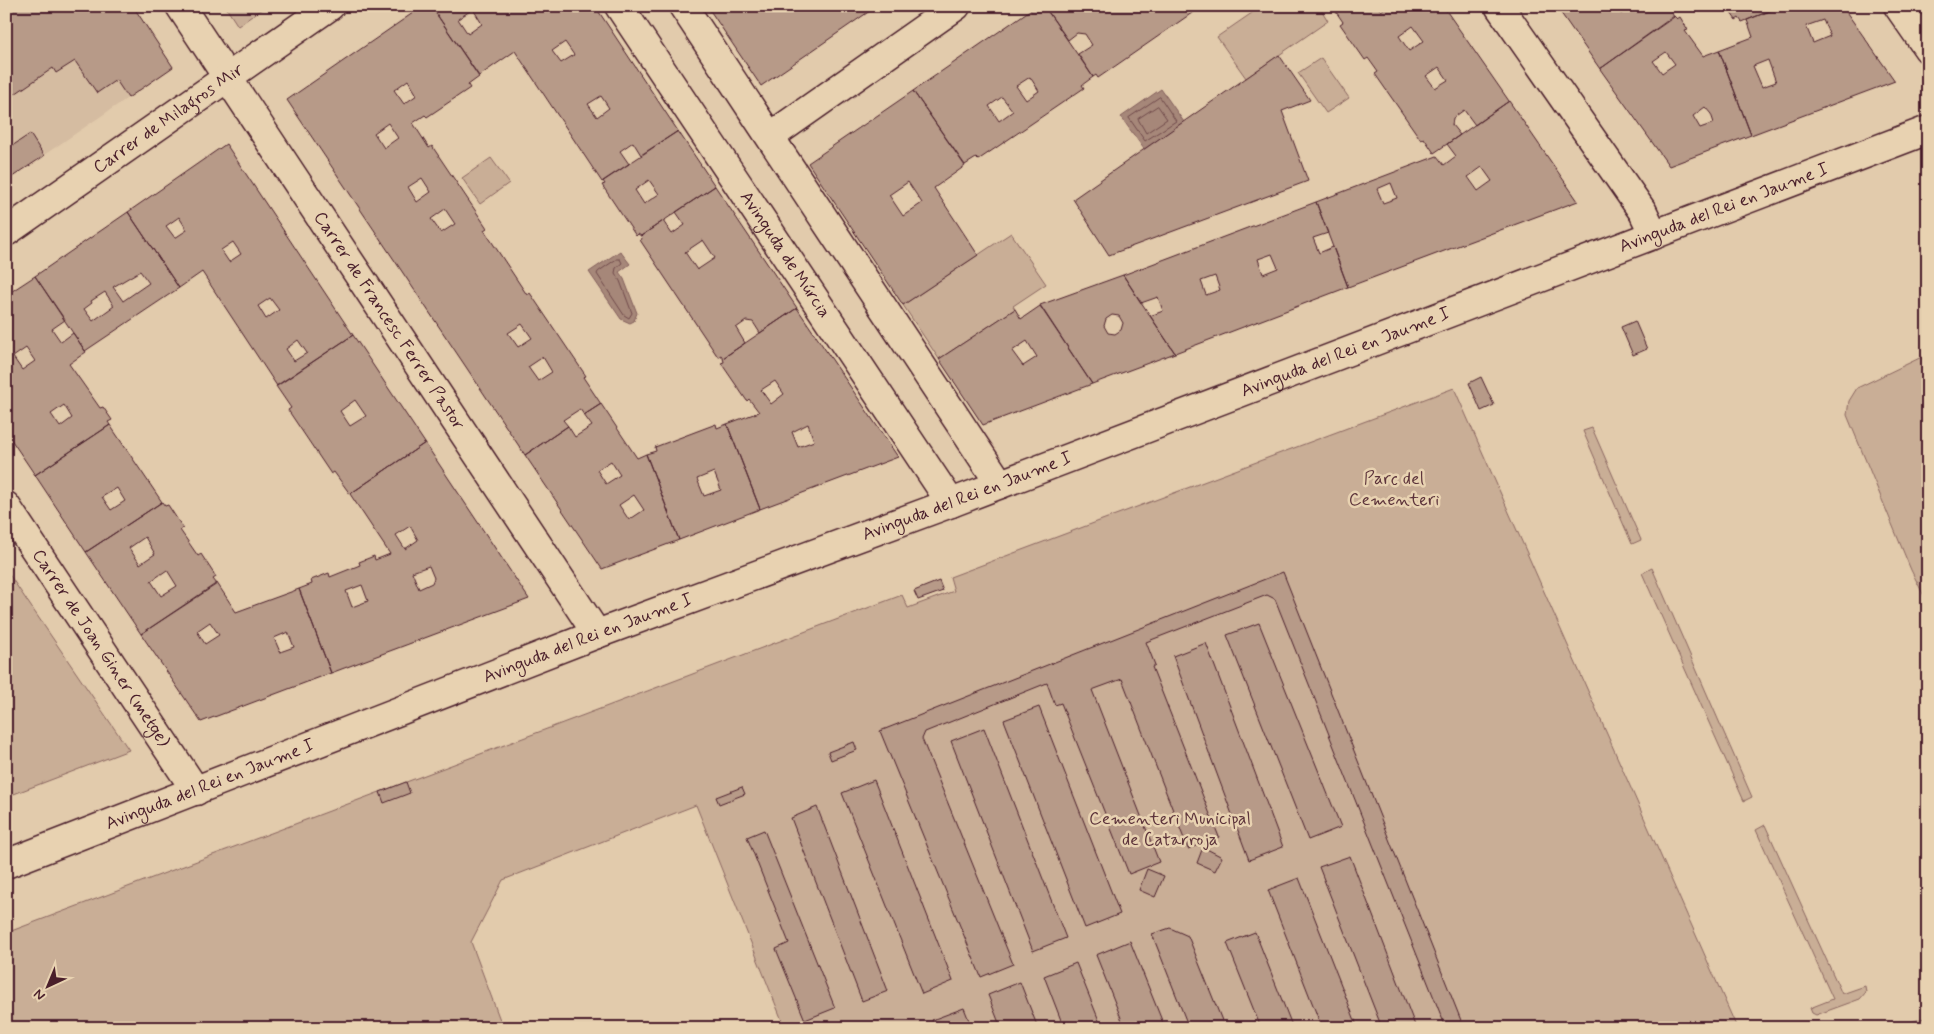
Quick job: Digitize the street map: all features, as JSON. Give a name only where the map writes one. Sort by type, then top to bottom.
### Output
[{"type":"street","name":"Carrer de Francesc Ferrer Pastor","points":[[180,6],[598,634]]},
{"type":"street","name":"Carrer de Milagros Mir","points":[[6,232],[330,6]]},
{"type":"street","name":"Avinguda de Múrcia","points":[[619,6],[951,503]]},
{"type":"street","points":[[683,6],[1000,484]]},
{"type":"street","points":[[770,136],[956,6]]},
{"type":"street","points":[[1498,6],[1642,212],[1654,235]]},
{"type":"street","points":[[1898,6],[1928,49]]},
{"type":"street","name":"Avinguda del Rei en Jaume I","points":[[6,864],[598,634],[951,503],[1928,130]]},
{"type":"street","name":"Carrer de Joan Giner (metge)","points":[[6,506],[196,791]]},
{"type":"shaded area","points":[[6,6],[133,6],[173,67],[6,181]]},
{"type":"green space","points":[[225,6],[266,6],[238,26]]},
{"type":"green space","points":[[1262,6],[1319,6],[1328,21],[1246,78],[1217,37]]},
{"type":"green space","points":[[1321,58],[1349,98],[1326,113],[1298,73]]},
{"type":"green space","points":[[491,158],[509,183],[480,204],[462,178]]},
{"type":"green space","points":[[1011,233],[1046,284],[1013,306],[1015,309],[939,359],[903,305]]},
{"type":"green space","points":[[1928,354],[1928,604],[1911,570],[1847,415],[1849,401],[1857,388]]},
{"type":"green space","points":[[1454,388],[1737,1028],[785,1028],[696,805],[503,880],[471,942],[503,1028],[6,1028],[6,933],[902,595],[908,608],[954,591],[950,577]]},
{"type":"green space","points":[[1592,428],[1641,540],[1632,544],[1583,431]]},
{"type":"green space","points":[[1652,568],[1752,797],[1744,801],[1642,573]]},
{"type":"green space","points":[[6,570],[129,750],[6,797]]},
{"type":"green space","points":[[1765,825],[1842,994],[1865,986],[1866,992],[1860,999],[1816,1015],[1812,1013],[1810,1008],[1833,999],[1756,830]]},
{"type":"green space","points":[[1928,1017],[1928,1028],[1890,1028]]},
{"type":"water","points":[[1161,89],[1184,122],[1144,149],[1121,117]]},
{"type":"water","points":[[620,251],[630,264],[619,272],[624,279],[637,313],[634,321],[630,323],[621,319],[589,272]]},
{"type":"building","points":[[6,6],[133,6],[173,67],[128,98],[116,80],[97,93],[75,61],[56,73],[53,68],[6,100]]},
{"type":"building","points":[[423,6],[431,6],[479,77],[468,85],[470,88],[427,117],[425,115],[413,123],[429,148],[432,146],[487,228],[484,230],[527,295],[530,293],[586,376],[583,377],[601,404],[584,415],[580,409],[563,420],[568,426],[525,455],[287,100]],"holes":[[[408,80],[417,95],[404,104],[394,90]],[[388,123],[398,138],[384,148],[374,133]],[[422,178],[431,192],[417,202],[408,187]],[[445,209],[455,224],[441,233],[431,219]],[[522,324],[532,338],[518,347],[508,333]],[[543,357],[552,372],[538,381],[528,367]]]},
{"type":"building","points":[[431,6],[523,6],[527,12],[536,6],[595,6],[678,131],[641,155],[633,142],[620,151],[629,164],[602,182],[515,51],[479,76]],"holes":[[[473,9],[482,24],[468,34],[458,19]],[[565,42],[574,55],[561,63],[552,51]],[[601,96],[609,108],[597,117],[588,104]]]},
{"type":"building","points":[[707,6],[780,6],[781,8],[784,6],[877,6],[761,86]]},
{"type":"building","points":[[1036,6],[1044,6],[1093,77],[1082,85],[1084,88],[978,160],[976,158],[965,165],[913,91]],"holes":[[[1030,77],[1039,91],[1026,100],[1016,86]],[[1002,97],[1013,111],[999,121],[989,106]]]},
{"type":"building","points":[[1044,6],[1202,6],[1098,78],[1096,75],[1093,77],[1078,54],[1092,45],[1085,34],[1077,33],[1068,40]]},
{"type":"building","points":[[1332,6],[1378,6],[1381,11],[1388,6],[1443,6],[1509,101],[1475,125],[1464,110],[1453,118],[1452,125],[1460,135],[1434,153],[1424,138],[1421,140],[1375,74],[1378,72],[1368,58],[1365,60],[1340,24],[1343,22]],"holes":[[[1413,26],[1424,41],[1409,51],[1399,36]],[[1439,67],[1448,80],[1435,88],[1426,76]]]},
{"type":"building","points":[[1556,6],[1616,6],[1621,14],[1631,6],[1668,6],[1674,17],[1600,69]]},
{"type":"building","points":[[1726,6],[1782,6],[1742,22],[1739,18],[1736,20]]},
{"type":"building","points":[[1782,6],[1842,6],[1895,81],[1751,135],[1719,50],[1753,37],[1747,20]],"holes":[[[1823,20],[1830,36],[1813,43],[1806,26]],[[1768,60],[1776,82],[1762,87],[1753,66]]]},
{"type":"building","points":[[1674,16],[1677,19],[1680,17],[1688,30],[1685,31],[1703,56],[1719,50],[1751,135],[1669,166],[1600,69]],"holes":[[[1666,52],[1675,64],[1662,73],[1653,61]],[[1705,107],[1711,114],[1714,123],[1700,128],[1693,116]]]},
{"type":"building","points":[[1279,55],[1310,100],[1282,111],[1308,181],[1109,255],[1073,199]]},
{"type":"building","points":[[913,91],[965,166],[934,188],[978,255],[903,305],[808,163]],"holes":[[[908,182],[922,203],[903,216],[889,195]]]},
{"type":"building","points":[[1509,101],[1578,201],[1348,287],[1316,202],[1437,156],[1444,165],[1456,156],[1447,144]],"holes":[[[1482,167],[1492,181],[1478,191],[1468,177]],[[1391,183],[1397,198],[1383,203],[1377,189]]]},
{"type":"building","points":[[678,131],[715,186],[641,236],[638,234],[636,236],[602,185],[605,184],[603,181]],"holes":[[[649,180],[659,194],[644,204],[635,190]]]},
{"type":"building","points":[[30,134],[44,156],[6,181],[6,150]]},
{"type":"building","points":[[226,144],[353,335],[277,386],[202,272],[179,288],[128,212]],"holes":[[[179,217],[187,230],[175,238],[166,226]],[[233,242],[241,254],[229,262],[221,250]],[[270,298],[279,310],[266,319],[258,306]],[[298,340],[307,353],[294,361],[286,349]]]},
{"type":"building","points":[[715,186],[797,308],[760,333],[753,322],[746,321],[736,328],[745,343],[723,358],[721,355],[718,357],[640,240],[642,239],[641,236],[663,221],[672,234],[685,225],[676,212]],"holes":[[[703,240],[715,258],[697,270],[685,252]]]},
{"type":"building","points":[[1316,202],[1328,233],[1313,238],[1319,253],[1333,247],[1348,287],[1175,353],[1150,316],[1163,311],[1158,297],[1141,303],[1123,275]],"holes":[[[1272,254],[1278,268],[1263,274],[1258,259]],[[1215,276],[1220,290],[1206,295],[1201,281]]]},
{"type":"building","points":[[128,212],[179,288],[85,351],[35,276]],"holes":[[[140,271],[149,283],[123,301],[113,287]],[[105,292],[114,306],[93,321],[84,309],[92,303],[91,301]]]},
{"type":"building","points":[[1123,275],[1175,353],[1092,384],[1040,305]],"holes":[[[1112,315],[1119,316],[1123,323],[1121,330],[1115,334],[1108,333],[1104,326],[1106,319]]]},
{"type":"building","points":[[35,276],[65,320],[52,329],[61,342],[73,333],[86,352],[69,364],[100,408],[103,407],[112,420],[108,422],[110,425],[35,475],[6,432],[6,295]],"holes":[[[26,348],[35,361],[22,370],[13,357]],[[64,405],[72,418],[60,427],[51,414]]]},
{"type":"building","points":[[1040,306],[1092,384],[983,425],[939,359],[1015,309],[1021,319]],"holes":[[[1027,341],[1037,357],[1023,366],[1012,351]]]},
{"type":"building","points":[[797,308],[898,457],[760,509],[727,424],[759,412],[749,399],[747,401],[721,363],[724,362],[723,358]],"holes":[[[775,381],[784,394],[771,404],[761,390]],[[808,424],[814,441],[798,447],[792,432]]]},
{"type":"building","points":[[1635,321],[1647,349],[1633,355],[1621,327]]},
{"type":"building","points":[[353,335],[425,443],[350,494],[334,472],[331,474],[288,410],[291,408],[276,386]],"holes":[[[355,400],[366,416],[350,426],[340,411]]]},
{"type":"building","points":[[1481,377],[1494,405],[1481,411],[1469,383]]},
{"type":"building","points":[[601,404],[637,458],[646,454],[679,540],[602,569],[525,455],[568,426],[575,437],[592,426],[584,415]],"holes":[[[611,461],[620,475],[606,484],[597,470]],[[634,495],[644,510],[629,520],[619,505]]]},
{"type":"building","points":[[716,424],[717,428],[727,424],[760,509],[679,540],[646,454],[656,451],[655,447]],"holes":[[[714,472],[721,490],[704,496],[697,479]]]},
{"type":"building","points":[[110,425],[162,502],[86,552],[35,475]],"holes":[[[117,488],[125,501],[111,510],[102,497]]]},
{"type":"building","points":[[425,443],[529,599],[331,673],[299,589],[312,584],[311,580],[329,573],[330,577],[360,565],[359,562],[374,556],[375,560],[390,554],[350,494]],"holes":[[[410,526],[418,540],[405,549],[396,535]],[[429,566],[434,578],[432,583],[419,589],[412,572]],[[362,585],[368,601],[352,607],[346,591]]]},
{"type":"building","points":[[162,502],[165,506],[168,505],[183,528],[180,530],[198,556],[201,554],[216,577],[213,579],[217,584],[141,634],[86,552]],"holes":[[[145,537],[155,554],[140,564],[129,548]],[[167,570],[177,586],[161,596],[151,581]]]},
{"type":"building","points":[[1283,572],[1464,1028],[1446,1028],[1275,599],[1267,595],[1146,642],[1155,665],[1152,667],[1219,837],[1188,849],[1122,679],[1092,690],[1159,862],[1129,874],[1061,703],[1055,705],[1047,683],[925,732],[922,739],[1013,964],[981,977],[880,731]]},
{"type":"building","points":[[939,581],[943,591],[918,600],[914,591]]},
{"type":"building","points":[[217,583],[236,612],[299,589],[331,673],[201,722],[141,634]],"holes":[[[210,622],[219,635],[205,644],[197,631]],[[288,632],[294,647],[280,652],[274,638]]]},
{"type":"building","points":[[1259,623],[1341,827],[1308,840],[1227,635]]},
{"type":"building","points":[[1206,643],[1283,847],[1249,860],[1173,656]]},
{"type":"building","points":[[1039,707],[1120,914],[1085,928],[1004,720]]},
{"type":"building","points":[[984,728],[1066,938],[1033,951],[951,741]]},
{"type":"building","points":[[854,742],[857,750],[831,760],[828,752]]},
{"type":"building","points":[[874,780],[953,981],[922,994],[842,793]]},
{"type":"building","points":[[406,782],[410,793],[384,803],[380,792]]},
{"type":"building","points":[[742,787],[745,794],[719,804],[716,797]]},
{"type":"building","points":[[817,807],[888,991],[862,1001],[791,818]]},
{"type":"building","points":[[764,830],[835,1008],[805,1020],[776,949],[789,943],[747,837]]},
{"type":"building","points":[[1203,847],[1222,857],[1215,871],[1197,863]]},
{"type":"building","points":[[1350,856],[1416,1028],[1382,1028],[1319,867]]},
{"type":"building","points":[[1147,869],[1164,876],[1155,897],[1139,890]]},
{"type":"building","points":[[1299,878],[1358,1028],[1322,1028],[1268,890]]},
{"type":"building","points":[[1170,928],[1188,936],[1225,1028],[1189,1028],[1152,934]]},
{"type":"building","points":[[1255,932],[1293,1028],[1261,1028],[1227,943]]},
{"type":"building","points":[[1130,941],[1165,1028],[1125,1028],[1096,955]]},
{"type":"building","points":[[1076,963],[1102,1028],[1064,1028],[1044,976]]},
{"type":"building","points":[[1020,982],[1038,1028],[1001,1028],[988,995]]},
{"type":"building","points":[[964,1008],[972,1028],[935,1028],[932,1020]]},
{"type":"park label","name":"Parc del Cementeri","points":[[1394,489]]},
{"type":"park label","name":"Cementeri Municipal de Catarroja","points":[[1170,830]]}]
